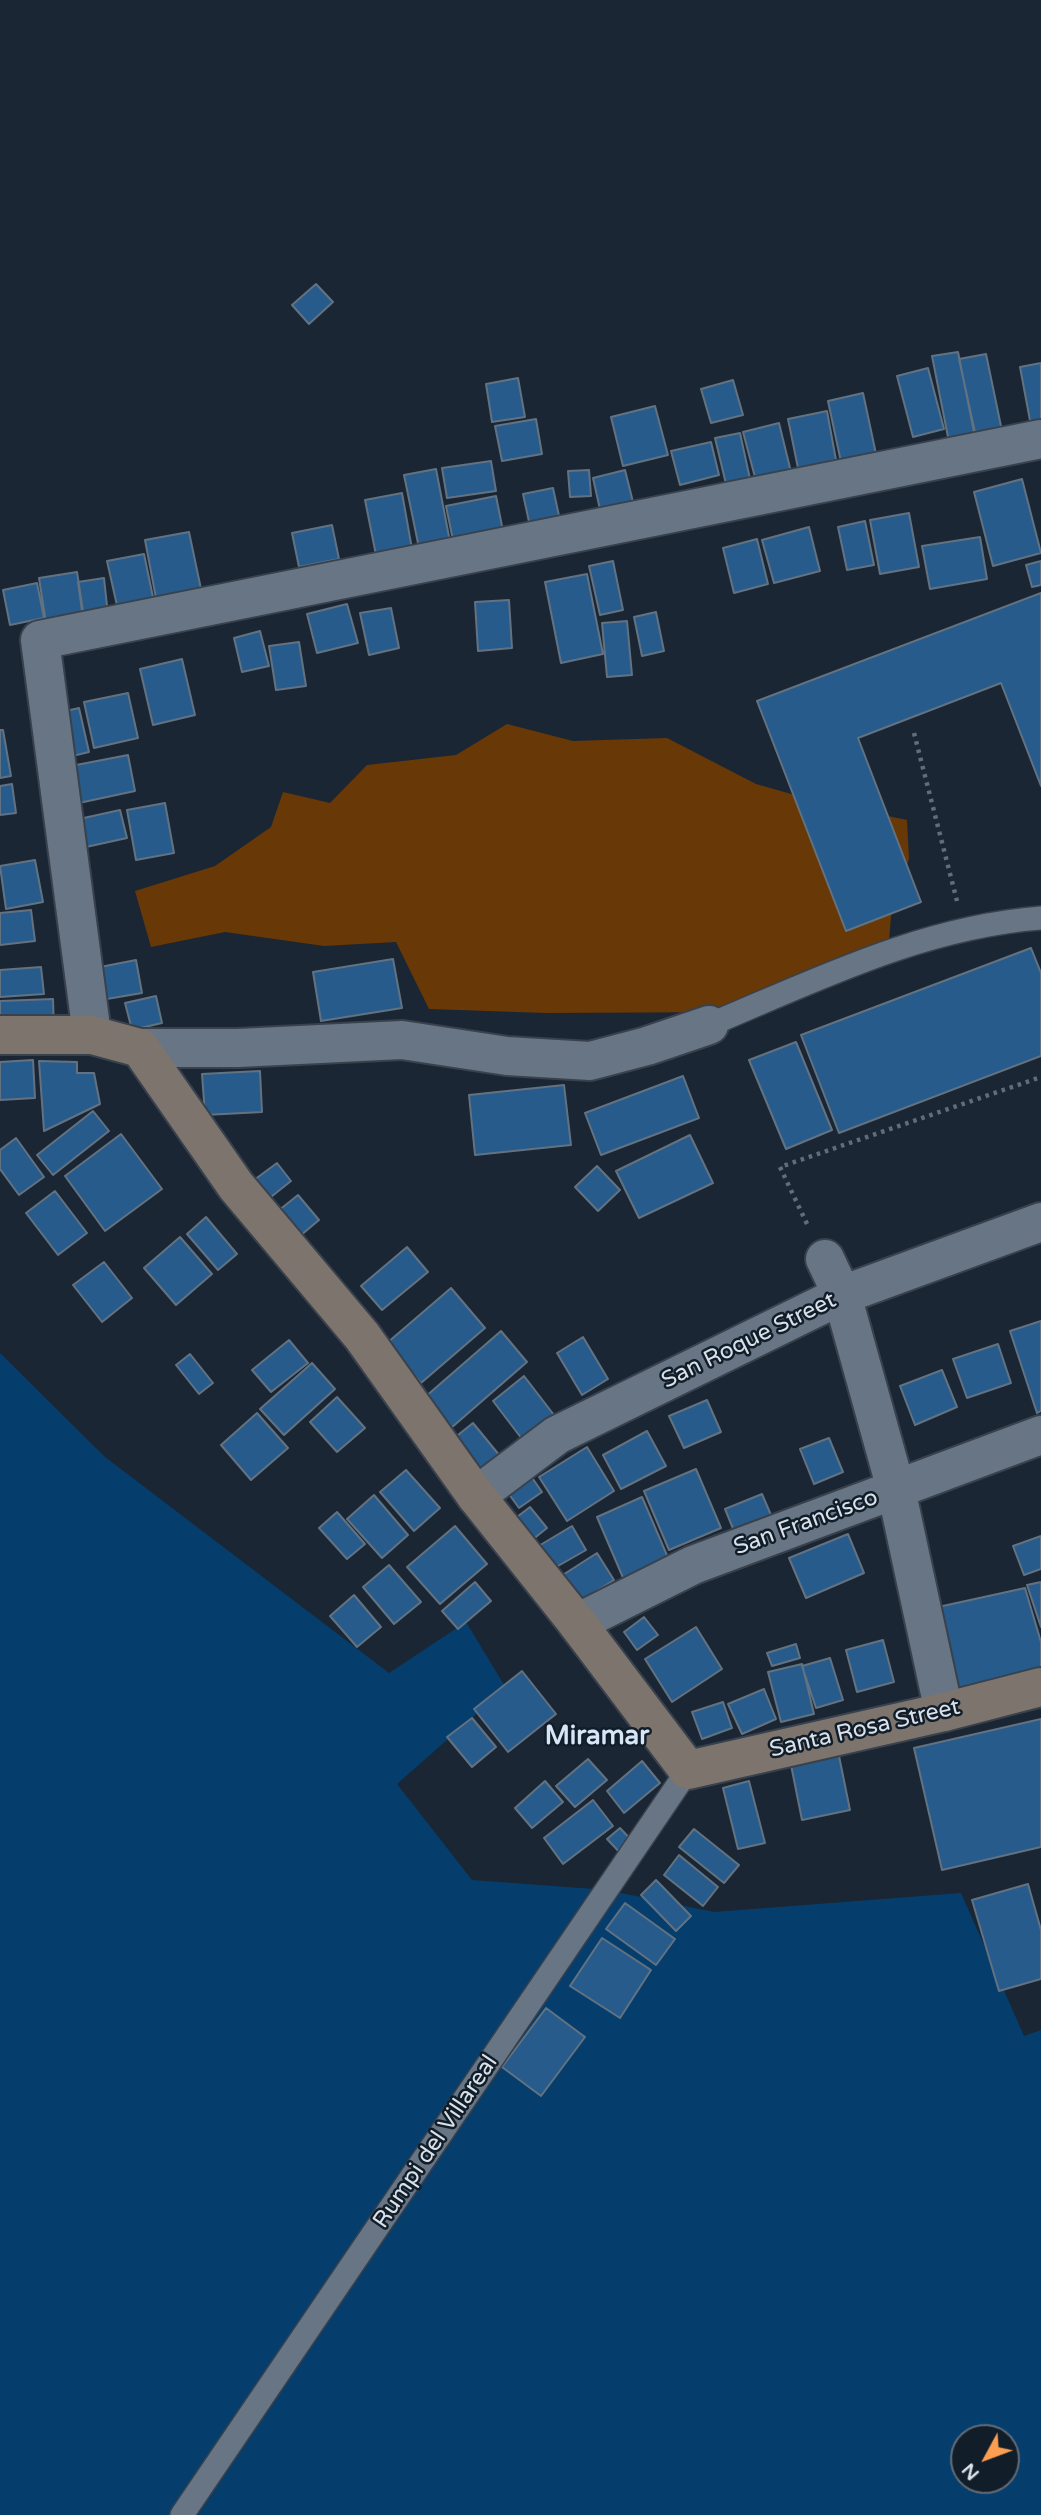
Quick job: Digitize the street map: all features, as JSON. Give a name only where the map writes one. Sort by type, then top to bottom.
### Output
[{"type":"street","points":[[92,1035],[40,640],[1041,439]]},
{"type":"street","points":[[0,1035],[92,1035],[140,1048],[237,1048],[402,1040],[507,1056],[590,1061],[647,1046],[709,1025]]},
{"type":"street","points":[[140,1048],[236,1186],[362,1336],[476,1496],[577,1623],[688,1770]]},
{"type":"street","name":"San Roque Street","points":[[476,1496],[557,1434],[842,1296],[1041,1222]]},
{"type":"street","points":[[825,1259],[842,1296],[896,1489],[944,1712]]},
{"type":"street","name":"San Francisco","points":[[577,1623],[693,1565],[1041,1435]]},
{"type":"street","name":"Santa Rosa Street","points":[[688,1770],[944,1712],[1041,1687]]},
{"type":"lane","points":[[709,1025],[890,950],[964,929],[1041,918]]},
{"type":"lane","name":"Rumpi del Villareal","points":[[182,2515],[688,1770]]},
{"type":"path","points":[[914,733],[964,929]]},
{"type":"path","points":[[825,1259],[780,1167],[1041,1077]]},
{"type":"shaded area","points":[[507,724],[573,741],[667,738],[756,784],[816,801],[907,820],[909,859],[892,904],[889,941],[740,1012],[546,1013],[429,1009],[396,942],[324,946],[225,932],[151,947],[135,891],[215,866],[271,827],[283,792],[330,803],[367,765],[456,755]]},
{"type":"water","points":[[0,1353],[105,1457],[389,1673],[466,1622],[506,1688],[397,1784],[472,1880],[607,1890],[714,1912],[961,1893],[1024,2036],[1041,2030],[1041,2515],[0,2515]]},
{"type":"building","points":[[316,284],[333,302],[309,324],[292,305]]},
{"type":"building","points":[[958,352],[975,437],[949,442],[932,356]]},
{"type":"building","points":[[986,354],[1002,431],[976,437],[959,359]]},
{"type":"building","points":[[1041,363],[1041,424],[1031,426],[1020,367]]},
{"type":"building","points":[[928,368],[944,429],[913,437],[897,376]]},
{"type":"building","points":[[518,378],[525,417],[492,422],[486,384]]},
{"type":"building","points":[[733,380],[743,415],[711,423],[701,389]]},
{"type":"building","points":[[863,393],[876,454],[841,462],[828,401]]},
{"type":"building","points":[[655,406],[668,455],[623,466],[611,417]]},
{"type":"building","points":[[827,411],[836,460],[798,468],[788,419]]},
{"type":"building","points":[[536,419],[542,454],[502,461],[495,426]]},
{"type":"building","points":[[779,423],[791,472],[756,481],[743,432]]},
{"type":"building","points":[[740,433],[750,479],[726,484],[715,438]]},
{"type":"building","points":[[711,442],[719,475],[680,485],[671,451]]},
{"type":"building","points":[[491,461],[496,491],[447,498],[442,468]]},
{"type":"building","points":[[436,469],[450,542],[419,548],[404,475]]},
{"type":"building","points":[[589,470],[591,496],[570,497],[568,471]]},
{"type":"building","points":[[625,470],[634,506],[601,514],[593,478]]},
{"type":"building","points":[[1022,479],[1041,553],[993,566],[974,492]]},
{"type":"building","points":[[553,488],[561,525],[531,531],[523,494]]},
{"type":"building","points":[[402,493],[412,549],[376,555],[365,500]]},
{"type":"building","points":[[496,496],[503,531],[453,540],[446,506]]},
{"type":"building","points":[[909,513],[919,567],[880,574],[870,520]]},
{"type":"building","points":[[865,521],[874,565],[847,570],[838,527]]},
{"type":"building","points":[[332,525],[339,559],[299,567],[292,533]]},
{"type":"building","points":[[809,527],[820,571],[774,583],[762,540]]},
{"type":"building","points":[[189,532],[201,589],[156,598],[145,540]]},
{"type":"building","points":[[980,537],[987,579],[930,589],[922,546]]},
{"type":"building","points":[[757,539],[768,584],[734,593],[723,548]]},
{"type":"building","points":[[144,554],[154,602],[118,610],[107,561]]},
{"type":"building","points":[[613,561],[623,610],[600,615],[589,566]]},
{"type":"building","points":[[1041,561],[1041,585],[1032,587],[1026,565]]},
{"type":"building","points":[[77,572],[84,618],[46,623],[39,578]]},
{"type":"building","points":[[587,574],[603,654],[561,663],[545,582]]},
{"type":"building","points":[[104,578],[108,615],[83,618],[78,582]]},
{"type":"building","points":[[37,583],[44,618],[10,625],[3,590]]},
{"type":"building","points":[[1041,593],[1041,786],[1001,683],[858,738],[921,902],[846,931],[757,701]]},
{"type":"building","points":[[509,600],[512,648],[478,651],[475,602]]},
{"type":"building","points":[[347,604],[358,643],[317,653],[307,614]]},
{"type":"building","points":[[391,608],[399,648],[369,655],[360,613]]},
{"type":"building","points":[[656,612],[664,651],[642,656],[634,617]]},
{"type":"building","points":[[627,621],[632,675],[607,677],[602,623]]},
{"type":"building","points":[[260,631],[269,666],[242,672],[234,638]]},
{"type":"building","points":[[299,642],[306,686],[276,690],[269,646]]},
{"type":"building","points":[[182,659],[195,715],[153,725],[140,669]]},
{"type":"building","points":[[128,693],[138,738],[94,748],[84,702]]},
{"type":"building","points":[[79,708],[89,752],[64,758],[53,714]]},
{"type":"building","points":[[0,730],[3,730],[11,776],[0,778]]},
{"type":"building","points":[[128,755],[135,791],[79,803],[71,766]]},
{"type":"building","points":[[12,784],[16,813],[0,815],[0,786]]},
{"type":"building","points":[[165,803],[174,853],[136,860],[127,810]]},
{"type":"building","points":[[120,810],[127,838],[77,849],[70,821]]},
{"type":"building","points":[[35,860],[43,902],[6,909],[0,866]]},
{"type":"building","points":[[31,910],[35,941],[0,945],[0,913]]},
{"type":"building","points":[[1031,948],[1041,973],[1041,1056],[839,1133],[801,1035]]},
{"type":"building","points":[[393,959],[402,1008],[321,1021],[313,972]]},
{"type":"building","points":[[136,960],[142,993],[101,1000],[95,968]]},
{"type":"building","points":[[41,967],[44,994],[0,997],[0,970]]},
{"type":"building","points":[[156,996],[162,1023],[132,1030],[125,1003]]},
{"type":"building","points":[[53,999],[54,1031],[0,1034],[0,1001]]},
{"type":"building","points":[[796,1042],[832,1130],[786,1149],[749,1060]]},
{"type":"building","points":[[33,1060],[35,1098],[0,1100],[0,1062]]},
{"type":"building","points":[[39,1061],[77,1062],[77,1073],[94,1073],[100,1104],[44,1131]]},
{"type":"building","points":[[260,1071],[262,1112],[205,1115],[202,1074]]},
{"type":"building","points":[[683,1076],[699,1118],[601,1155],[585,1113]]},
{"type":"building","points":[[564,1085],[571,1145],[475,1155],[469,1095]]},
{"type":"building","points":[[93,1111],[109,1131],[53,1175],[37,1155]]},
{"type":"building","points":[[121,1134],[162,1189],[105,1231],[65,1176]]},
{"type":"building","points":[[690,1135],[713,1183],[639,1218],[616,1171]]},
{"type":"building","points":[[16,1138],[44,1177],[19,1195],[0,1169],[0,1150]]},
{"type":"building","points":[[277,1163],[291,1181],[261,1205],[246,1186]]},
{"type":"building","points":[[597,1166],[620,1190],[598,1211],[575,1187]]},
{"type":"building","points":[[55,1191],[87,1233],[58,1255],[26,1213]]},
{"type":"building","points":[[298,1195],[319,1220],[300,1236],[278,1211]]},
{"type":"building","points":[[206,1217],[237,1254],[218,1270],[187,1234]]},
{"type":"building","points":[[180,1237],[212,1274],[176,1305],[144,1268]]},
{"type":"building","points":[[407,1247],[428,1272],[382,1310],[361,1286]]},
{"type":"building","points":[[104,1262],[132,1298],[102,1322],[73,1285]]},
{"type":"building","points":[[451,1288],[485,1328],[421,1383],[387,1343]]},
{"type":"building","points":[[1041,1321],[1041,1411],[1037,1413],[1010,1331]]},
{"type":"building","points":[[501,1331],[527,1362],[443,1435],[417,1404]]},
{"type":"building","points":[[583,1337],[608,1379],[582,1395],[557,1353]]},
{"type":"building","points":[[289,1340],[308,1363],[271,1392],[252,1370]]},
{"type":"building","points":[[998,1344],[1011,1383],[967,1398],[953,1359]]},
{"type":"building","points":[[190,1354],[213,1383],[199,1394],[176,1365]]},
{"type":"building","points":[[312,1363],[335,1389],[284,1435],[260,1409]]},
{"type":"building","points":[[942,1370],[957,1407],[915,1425],[900,1386]]},
{"type":"building","points":[[524,1376],[554,1415],[522,1439],[493,1401]]},
{"type":"building","points":[[337,1397],[365,1428],[337,1452],[310,1422]]},
{"type":"building","points":[[707,1400],[721,1432],[684,1448],[669,1416]]},
{"type":"building","points":[[257,1413],[288,1448],[251,1480],[221,1445]]},
{"type":"building","points":[[473,1423],[500,1456],[475,1476],[448,1443]]},
{"type":"building","points":[[647,1431],[666,1466],[621,1489],[603,1455]]},
{"type":"building","points":[[829,1438],[843,1472],[814,1484],[800,1449]]},
{"type":"building","points":[[587,1447],[614,1491],[567,1521],[539,1477]]},
{"type":"building","points":[[526,1469],[542,1492],[519,1508],[503,1486]]},
{"type":"building","points":[[696,1469],[721,1528],[669,1550],[644,1491]]},
{"type":"building","points":[[406,1470],[440,1508],[414,1531],[380,1492]]},
{"type":"building","points":[[762,1494],[771,1515],[734,1531],[725,1509]]},
{"type":"building","points":[[374,1495],[408,1535],[382,1558],[347,1519]]},
{"type":"building","points":[[642,1497],[672,1567],[627,1587],[597,1517]]},
{"type":"building","points":[[530,1507],[547,1528],[521,1549],[504,1527]]},
{"type":"building","points":[[337,1512],[365,1544],[347,1559],[319,1528]]},
{"type":"building","points":[[455,1526],[487,1564],[440,1604],[407,1567]]},
{"type":"building","points":[[572,1526],[586,1550],[551,1570],[537,1547]]},
{"type":"building","points":[[848,1534],[864,1573],[806,1598],[789,1558]]},
{"type":"building","points":[[1041,1536],[1041,1569],[1024,1575],[1013,1546]]},
{"type":"building","points":[[597,1553],[614,1580],[574,1605],[558,1578]]},
{"type":"building","points":[[389,1565],[421,1602],[394,1624],[363,1587]]},
{"type":"building","points":[[475,1582],[491,1601],[458,1629],[442,1611]]},
{"type":"building","points":[[1041,1582],[1041,1627],[1027,1585]]},
{"type":"building","points":[[1025,1588],[1041,1642],[1041,1672],[954,1696],[929,1609]]},
{"type":"building","points":[[354,1595],[381,1627],[357,1647],[330,1616]]},
{"type":"building","points":[[644,1617],[658,1635],[637,1650],[624,1632]]},
{"type":"building","points":[[696,1627],[722,1669],[672,1702],[645,1659]]},
{"type":"building","points":[[883,1640],[894,1682],[857,1692],[846,1650]]},
{"type":"building","points":[[796,1644],[800,1658],[772,1666],[767,1653]]},
{"type":"building","points":[[830,1658],[843,1700],[816,1708],[802,1666]]},
{"type":"building","points":[[802,1664],[814,1714],[781,1722],[768,1672]]},
{"type":"building","points":[[522,1671],[556,1714],[508,1752],[474,1709]]},
{"type":"building","points":[[764,1689],[776,1719],[742,1734],[728,1704]]},
{"type":"building","points":[[723,1702],[732,1728],[702,1739],[692,1712]]},
{"type":"building","points":[[472,1718],[496,1747],[472,1767],[447,1737]]},
{"type":"building","points":[[1041,1719],[1041,1847],[942,1870],[914,1748]]},
{"type":"building","points":[[838,1751],[850,1810],[802,1820],[790,1760]]},
{"type":"building","points":[[588,1759],[607,1780],[575,1807],[556,1786]]},
{"type":"building","points":[[642,1761],[660,1783],[624,1813],[607,1791]]},
{"type":"building","points":[[545,1781],[563,1802],[532,1828],[515,1808]]},
{"type":"building","points":[[749,1781],[765,1843],[738,1849],[723,1788]]},
{"type":"building","points":[[593,1800],[613,1826],[563,1864],[544,1838]]},
{"type":"building","points":[[620,1828],[636,1845],[624,1857],[607,1839]]},
{"type":"building","points":[[694,1829],[739,1865],[724,1883],[679,1847]]},
{"type":"building","points":[[679,1855],[718,1887],[703,1906],[664,1875]]},
{"type":"building","points":[[656,1880],[691,1916],[676,1931],[641,1895]]},
{"type":"building","points":[[1028,1884],[1041,1930],[1041,1979],[999,1991],[972,1900]]},
{"type":"building","points":[[625,1903],[675,1939],[656,1965],[606,1929]]},
{"type":"building","points":[[602,1938],[651,1970],[620,2018],[570,1986]]},
{"type":"building","points":[[546,2008],[585,2037],[541,2096],[502,2067]]},
{"type":"district","name":"Miramar","points":[[597,1737]]}]
